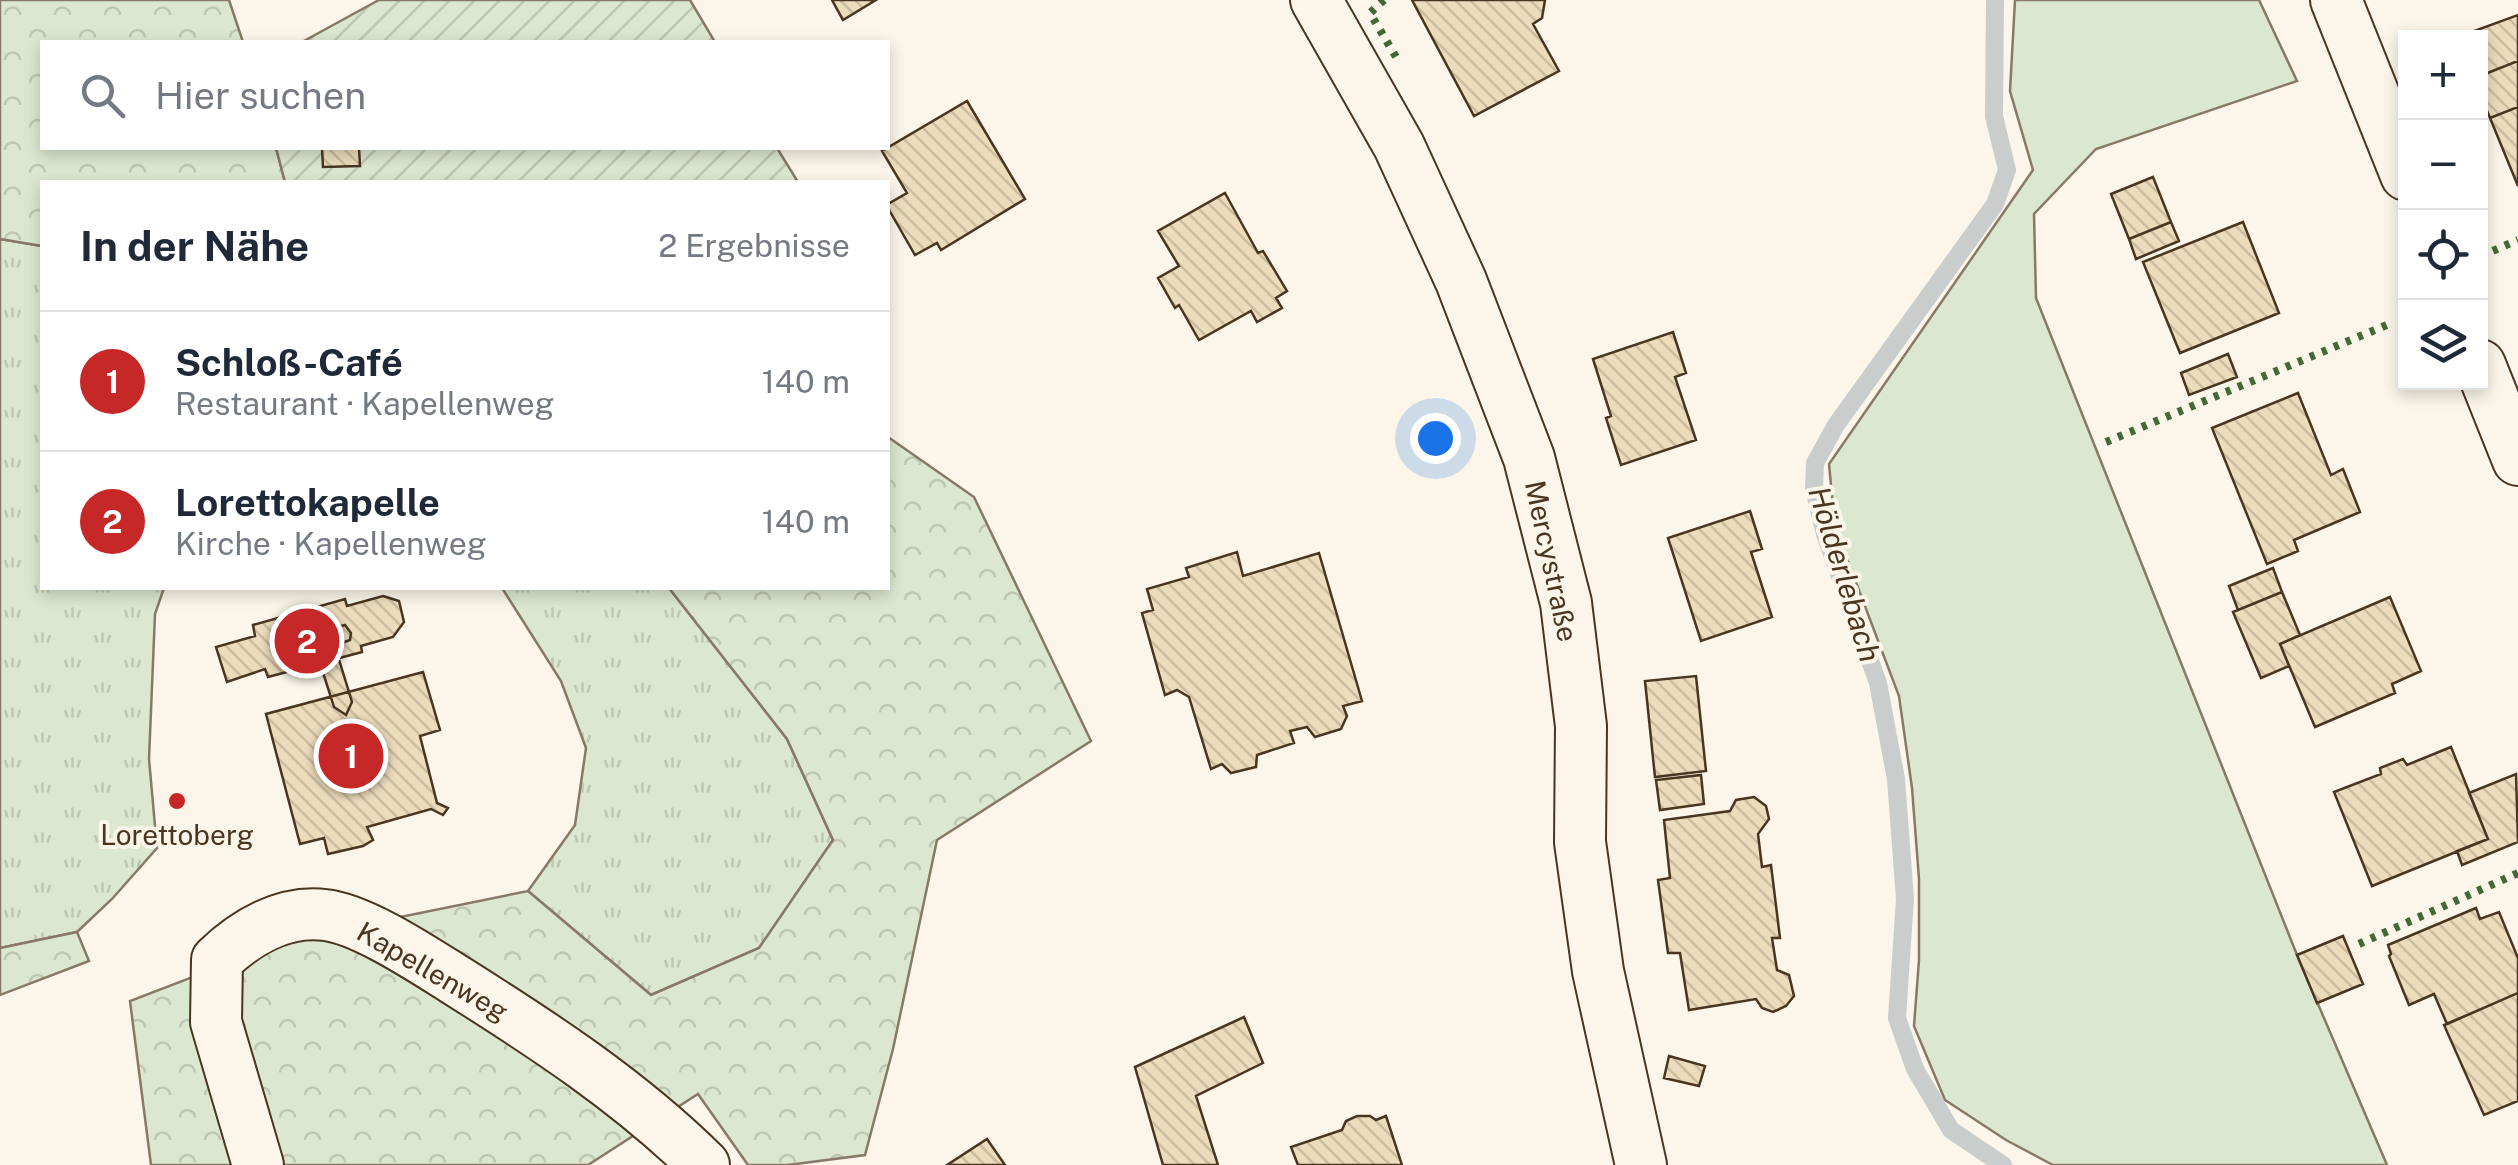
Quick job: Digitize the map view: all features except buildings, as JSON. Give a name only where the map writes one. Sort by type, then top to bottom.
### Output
[{"type":"street","name":"Mercystraße","points":[[1316,0],[1399,146],[1461,281],[1529,458],[1566,602],[1581,726],[1580,842],[1598,971],[1641,1165]]},
{"type":"street","points":[[2336,0],[2398,155]]},
{"type":"street","points":[[2488,385],[2518,460]]},
{"type":"street","name":"Kapellenweg","points":[[258,1165],[216,1022],[217,960],[241,937],[277,920],[320,914],[340,917],[414,953],[570,1053],[672,1133],[704,1165]]},
{"type":"green space","points":[[0,0],[229,0],[242,40],[40,40],[40,150],[277,150],[284,180],[40,180],[40,246],[0,239]]},
{"type":"green space","points":[[379,0],[690,0],[714,40],[306,40]]},
{"type":"green space","points":[[2015,0],[2259,0],[2297,81],[2096,149],[2034,214],[2036,298],[2297,955],[2387,1165],[2053,1165],[1945,1100],[1914,1026],[1919,879],[1899,696],[1835,527],[1829,464],[2033,170],[2010,91]]},
{"type":"green space","points":[[277,150],[778,150],[797,180],[284,180]]},
{"type":"green space","points":[[0,239],[40,246],[40,590],[163,590],[155,614],[149,759],[157,848],[77,932],[0,948]]},
{"type":"green space","points":[[890,438],[974,497],[1091,741],[937,840],[893,1049],[865,1155],[788,1165],[748,1165],[698,1094],[588,1165],[151,1165],[130,1001],[292,939],[528,891],[651,995],[759,948],[833,840],[787,739],[671,590],[890,590]]},
{"type":"green space","points":[[503,590],[671,590],[787,739],[833,840],[759,948],[651,995],[528,891],[575,825],[586,748],[561,681]]},
{"type":"green space","points":[[77,932],[89,961],[0,995],[0,948]]},
{"type":"waterway","name":"Hölderlebach","points":[[1995,0],[1994,116],[2007,170],[1995,204],[1836,425],[1815,463],[1814,489],[1825,534],[1878,683],[1896,779],[1905,899],[1897,1018],[1915,1069],[1951,1130],[2003,1165]]},
{"type":"hedge","points":[[1384,0],[1370,13],[1396,57]]},
{"type":"hedge","points":[[2488,253],[2518,240]]},
{"type":"hedge","points":[[2106,442],[2394,322]]},
{"type":"hedge","points":[[2359,944],[2518,873]]},
{"type":"place","name":"Lorettokapelle","points":[[307,641]]},
{"type":"place","name":"Schloß-Café","points":[[351,756]]},
{"type":"place","name":"Lorettoberg","points":[[177,801]]}]
